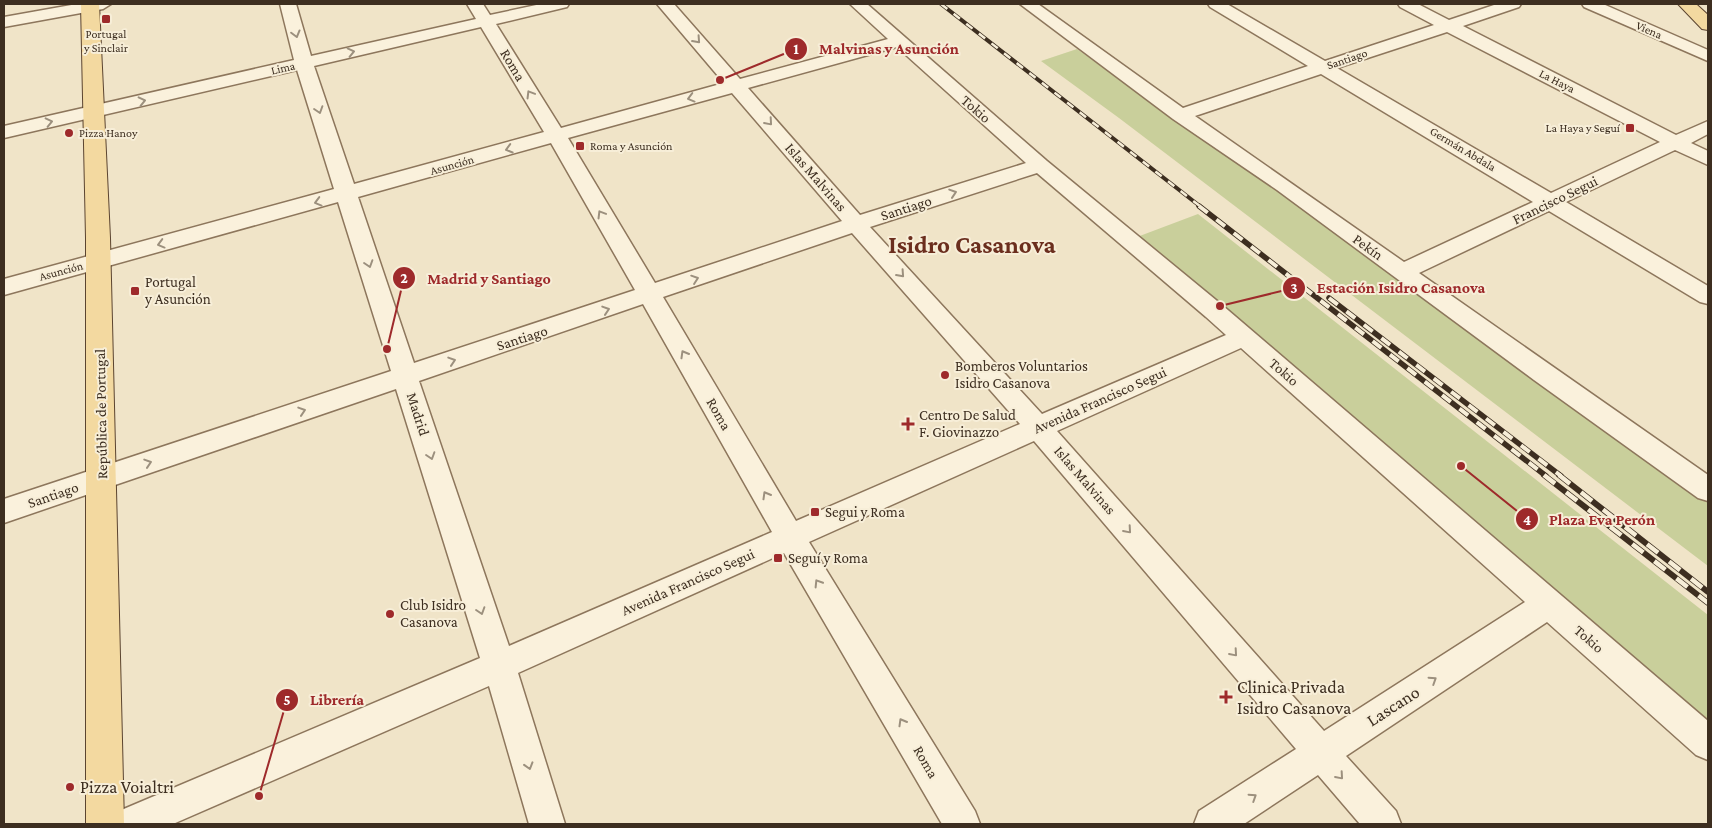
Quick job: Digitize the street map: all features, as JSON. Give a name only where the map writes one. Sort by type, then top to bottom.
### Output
[{"type":"main road","name":"República de Portugal","points":[[95,4],[105,824]]},
{"type":"main road","points":[[1686,4],[1708,25]]},
{"type":"street","points":[[4,22],[95,4]]},
{"type":"street","name":"Madrid","points":[[288,4],[304,63],[499,666],[547,824]]},
{"type":"street","name":"Roma","points":[[475,4],[556,136],[790,537],[870,666],[962,824]]},
{"type":"street","name":"Lima","points":[[4,132],[561,4]]},
{"type":"street","name":"Islas Malvinas","points":[[664,4],[738,85],[856,224],[1038,427],[1383,824]]},
{"type":"street","name":"Tokio","points":[[858,4],[1040,165],[1243,337],[1708,743]]},
{"type":"street","name":"Pekín","points":[[1028,4],[1180,115],[1284,186],[1708,490]]},
{"type":"street","name":"Germán Abdala","points":[[1216,4],[1553,202],[1708,296]]},
{"type":"street","name":"La Haya","points":[[1406,4],[1708,159]]},
{"type":"street","name":"Santiago","points":[[1180,115],[1513,4]]},
{"type":"street","name":"Viena","points":[[1590,4],[1708,56]]},
{"type":"street","name":"Asunción","points":[[4,287],[900,41]]},
{"type":"street","name":"Francisco Segui","points":[[1402,272],[1708,127]]},
{"type":"street","name":"Santiago","points":[[4,511],[856,224],[1040,165]]},
{"type":"street","name":"Avenida Francisco Segui","points":[[132,824],[499,666],[1243,337]]},
{"type":"street","name":"Lascano","points":[[1212,824],[1548,604]]},
{"type":"green space","points":[[1077,49],[1708,498],[1708,566],[1119,118],[1041,61]]},
{"type":"green space","points":[[1198,214],[1708,615],[1708,733],[1137,237]]},
{"type":"railway","points":[[941,4],[1201,207]]},
{"type":"railway","points":[[1199,206],[1546,476]]},
{"type":"railway","points":[[1329,298],[1561,476]]},
{"type":"railway","points":[[1544,475],[1708,603]]},
{"type":"railway","points":[[1559,475],[1708,592]]},
{"type":"place","name":"Portugal y Sinclair","points":[[106,19]]},
{"type":"place","name":"Malvinas y Asunción","points":[[720,80]]},
{"type":"place","name":"La Haya y Seguí","points":[[1630,128]]},
{"type":"place","name":"Pizza Hanoy","points":[[69,133]]},
{"type":"place","name":"Roma y Asunción","points":[[580,146]]},
{"type":"place","name":"Portugal y Asunción","points":[[135,291]]},
{"type":"place","name":"Estación Isidro Casanova","points":[[1220,306]]},
{"type":"place","name":"Madrid y Santiago","points":[[387,349]]},
{"type":"place","name":"Bomberos Voluntarios Isidro Casanova","points":[[945,375]]},
{"type":"place","name":"Centro De Salud F. Giovinazzo","points":[[908,424]]},
{"type":"place","name":"Plaza Eva Perón","points":[[1461,466]]},
{"type":"place","name":"Segui y Roma","points":[[815,512]]},
{"type":"place","name":"Seguí y Roma","points":[[778,558]]},
{"type":"place","name":"Club Isidro Casanova","points":[[390,614]]},
{"type":"place","name":"Clinica Privada Isidro Casanova","points":[[1226,697]]},
{"type":"place","name":"Pizza Voialtri","points":[[70,787]]},
{"type":"place","name":"Librería","points":[[259,796]]},
{"type":"district","name":"Isidro Casanova","points":[[972,244]]}]
